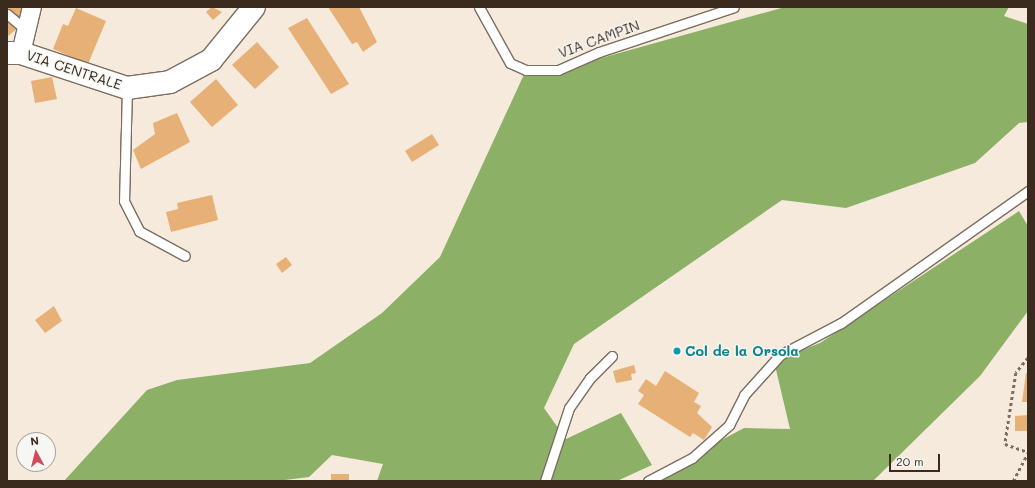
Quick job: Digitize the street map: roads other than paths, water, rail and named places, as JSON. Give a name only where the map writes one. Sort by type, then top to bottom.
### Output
[{"type":"street","points":[[14,53],[27,31],[32,7]]},
{"type":"street","name":"VIA CENTRALE","points":[[14,53],[127,88],[170,82],[211,60],[254,7]]},
{"type":"lane","name":"VIA CAMPIN","points":[[479,7],[510,63],[526,70],[558,70],[599,52],[734,7]]},
{"type":"lane","points":[[7,14],[27,31]]},
{"type":"lane","points":[[127,88],[124,201],[139,231],[185,256]]},
{"type":"lane","points":[[648,481],[692,458],[729,424],[744,395],[780,355],[841,323],[1028,191]]},
{"type":"lane","points":[[545,481],[569,408],[590,378],[612,356]]},
{"type":"place","name":"Col de la Orsola","points":[[677,351]]}]
